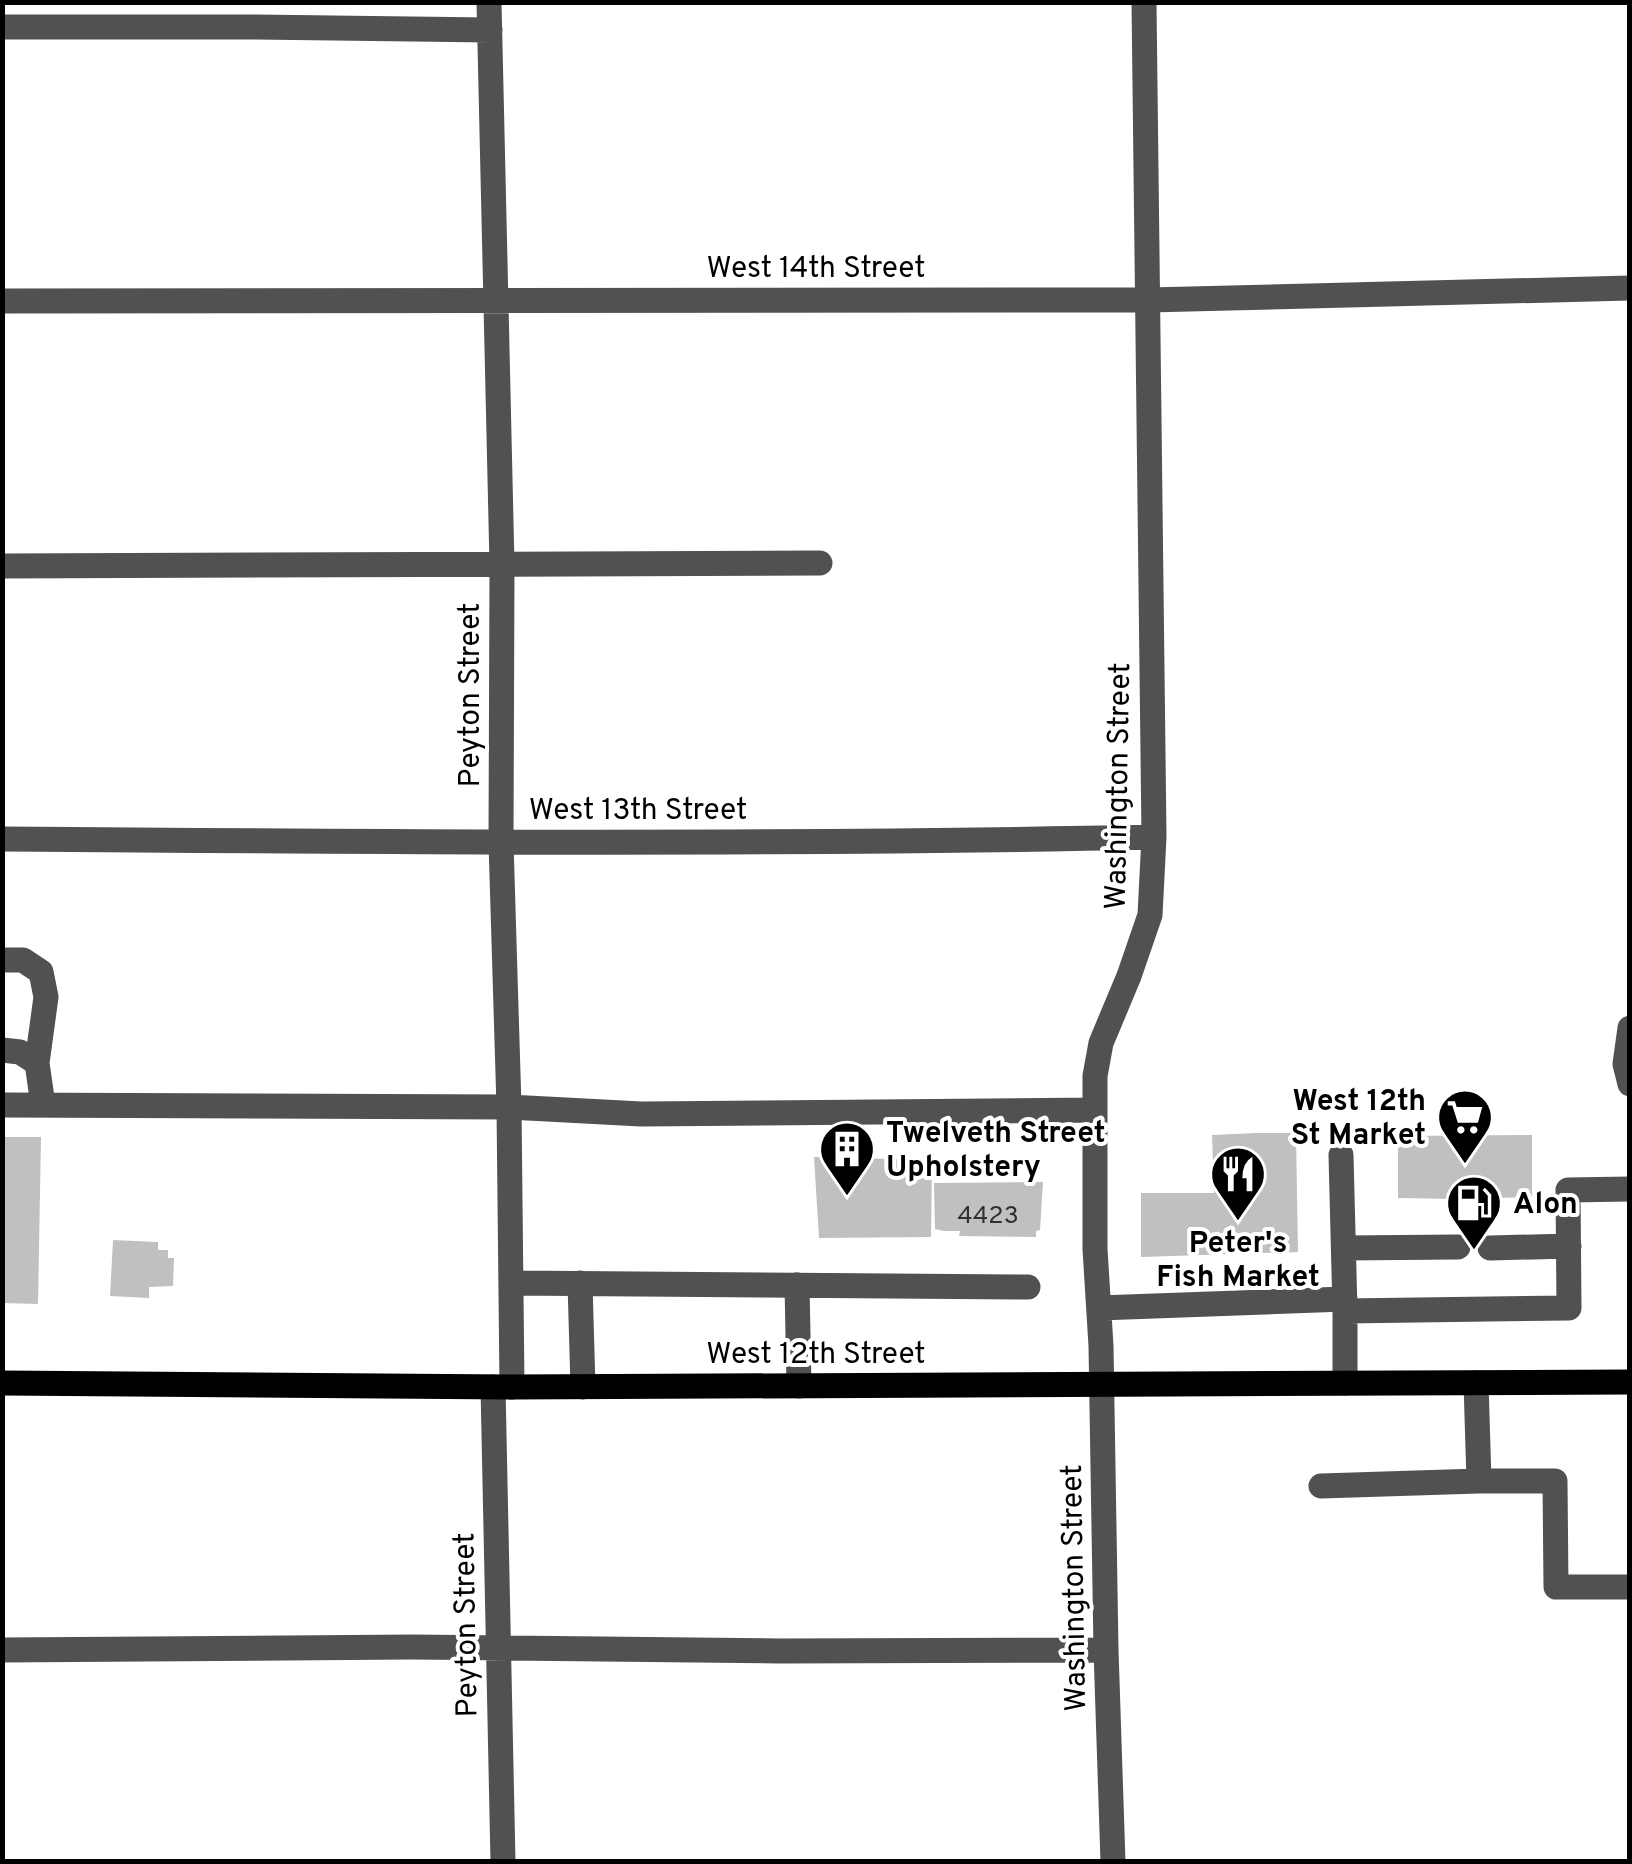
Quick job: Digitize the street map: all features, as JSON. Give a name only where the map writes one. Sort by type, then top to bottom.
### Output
[{"type":"main road","name":"West 12th Street","points":[[2,1384],[583,1387],[1630,1382]]},
{"type":"street","name":"Peyton Street","points":[[489,2],[502,566],[501,842],[511,1283],[502,1387],[498,1648],[503,1862]]},
{"type":"street","name":"Washington Street","points":[[1113,1862],[1102,1384],[1095,1249],[1095,1076],[1101,1044],[1150,915],[1154,838],[1144,2]]},
{"type":"street","points":[[2,28],[490,30]]},
{"type":"street","name":"West 14th Street","points":[[2,302],[1148,300],[1630,288]]},
{"type":"street","points":[[2,566],[820,563]]},
{"type":"street","name":"West 13th Street","points":[[2,839],[501,842],[1154,838]]},
{"type":"street","points":[[2,960],[23,960],[40,972],[46,996],[38,1063],[43,1105]]},
{"type":"street","points":[[1630,1028],[1626,1064],[1630,1084]]},
{"type":"street","points":[[2,1050],[20,1052],[38,1063]]},
{"type":"street","points":[[2,1105],[509,1107],[640,1114],[1095,1110]]},
{"type":"street","points":[[1342,1155],[1344,1384]]},
{"type":"street","points":[[1099,1308],[1569,1308],[1568,1190],[1630,1188]]},
{"type":"street","points":[[1490,1248],[1569,1246]]},
{"type":"street","points":[[1344,1248],[1458,1247]]},
{"type":"street","points":[[511,1283],[1028,1287]]},
{"type":"street","points":[[580,1283],[583,1387]]},
{"type":"street","points":[[798,1285],[800,1386]]},
{"type":"street","points":[[1476,1383],[1478,1482]]},
{"type":"street","points":[[1321,1486],[1555,1481],[1556,1588],[1630,1587]]},
{"type":"street","points":[[2,1650],[1106,1650]]},
{"type":"building","points":[[1296,1133],[1298,1252],[1141,1257],[1141,1193],[1214,1193],[1212,1135]]},
{"type":"building","name":"West 12th St Market","points":[[1532,1135],[1532,1197],[1398,1198],[1398,1136]]},
{"type":"building","points":[[2,1137],[41,1137],[38,1304],[2,1303]]},
{"type":"building","points":[[814,1157],[932,1160],[931,1237],[819,1238]]},
{"type":"building","points":[[1043,1182],[1040,1230],[1036,1237],[959,1236],[960,1231],[935,1229],[934,1183]]},
{"type":"building","points":[[113,1240],[158,1242],[158,1250],[168,1250],[168,1258],[174,1258],[173,1286],[149,1287],[149,1298],[110,1296]]},
{"type":"place","name":"West 12th St Market","points":[[1465,1166]]},
{"type":"place","name":"Twelveth Street Upholstery","points":[[847,1198]]},
{"type":"place","name":"Peter's Fish Market","points":[[1238,1223]]},
{"type":"place","name":"Alon","points":[[1474,1252]]}]
